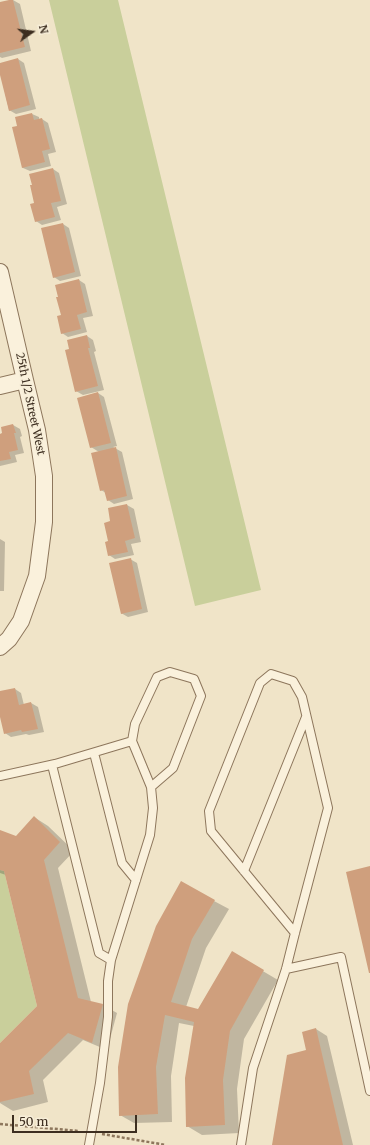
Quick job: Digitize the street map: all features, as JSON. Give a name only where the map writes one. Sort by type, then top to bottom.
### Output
[{"type":"street","name":"25th 1/2 Street West","points":[[0,272],[37,430],[44,476],[44,522],[37,576],[21,621],[9,639],[0,647]]},
{"type":"street","points":[[0,386],[25,380]]},
{"type":"lane","points":[[89,1145],[100,1083],[108,1017],[108,981],[111,960],[150,835],[153,808],[151,787],[132,741],[135,724],[157,677],[170,672],[194,679],[201,696],[173,768],[151,787]]},
{"type":"lane","points":[[241,1145],[253,1068],[286,969],[328,808],[302,697],[292,681],[271,674],[260,683],[209,811],[211,831],[295,933]]},
{"type":"lane","points":[[244,871],[306,717]]},
{"type":"lane","points":[[0,776],[94,753],[132,741]]},
{"type":"lane","points":[[94,753],[122,863],[136,880]]},
{"type":"lane","points":[[52,764],[99,954],[111,960]]},
{"type":"lane","points":[[286,969],[341,957],[370,1091]]},
{"type":"green space","points":[[49,0],[118,0],[261,590],[195,606]]},
{"type":"green space","points":[[0,870],[4,871],[37,1006],[0,1043]]},
{"type":"building","points":[[13,0],[25,47],[0,53],[0,2]]},
{"type":"building","points":[[18,58],[30,105],[9,111],[0,75],[0,63]]},
{"type":"building","points":[[32,113],[34,120],[42,118],[50,149],[42,151],[45,162],[22,168],[12,127],[17,126],[15,117]]},
{"type":"building","points":[[53,168],[61,201],[51,203],[55,217],[35,222],[30,204],[34,203],[29,174]]},
{"type":"building","points":[[63,223],[75,272],[53,278],[41,228]]},
{"type":"building","points":[[79,279],[87,312],[77,315],[81,329],[61,334],[57,316],[61,315],[56,297],[58,297],[55,285]]},
{"type":"building","points":[[87,335],[90,348],[88,348],[98,386],[75,392],[65,350],[69,349],[67,340]]},
{"type":"building","points":[[98,392],[111,443],[90,448],[77,398]]},
{"type":"building","points":[[13,424],[16,433],[14,433],[18,450],[9,452],[11,459],[0,461],[1,427]]},
{"type":"building","points":[[116,447],[127,496],[107,501],[104,490],[100,491],[91,453]]},
{"type":"building","points":[[127,504],[135,538],[125,541],[128,552],[108,556],[105,542],[108,541],[104,523],[110,521],[108,508]]},
{"type":"building","points":[[131,558],[142,609],[121,614],[109,563]]},
{"type":"building","points":[[15,688],[19,705],[31,702],[38,729],[22,732],[21,730],[4,734],[0,717],[0,691]]},
{"type":"building","points":[[34,816],[60,842],[44,860],[78,998],[103,1004],[92,1043],[68,1033],[29,1071],[34,1094],[0,1102],[0,1043],[37,1006],[4,871],[0,870],[0,830],[16,836]]},
{"type":"building","points":[[370,866],[370,973],[369,973],[346,872]]},
{"type":"building","points":[[181,881],[215,900],[192,939],[171,1002],[198,1009],[232,951],[264,970],[230,1031],[223,1080],[225,1125],[186,1127],[185,1078],[194,1022],[165,1015],[156,1067],[158,1114],[119,1116],[118,1067],[128,1004],[156,926]]},
{"type":"building","points":[[316,1028],[343,1145],[272,1145],[287,1055],[306,1050],[302,1032]]}]
